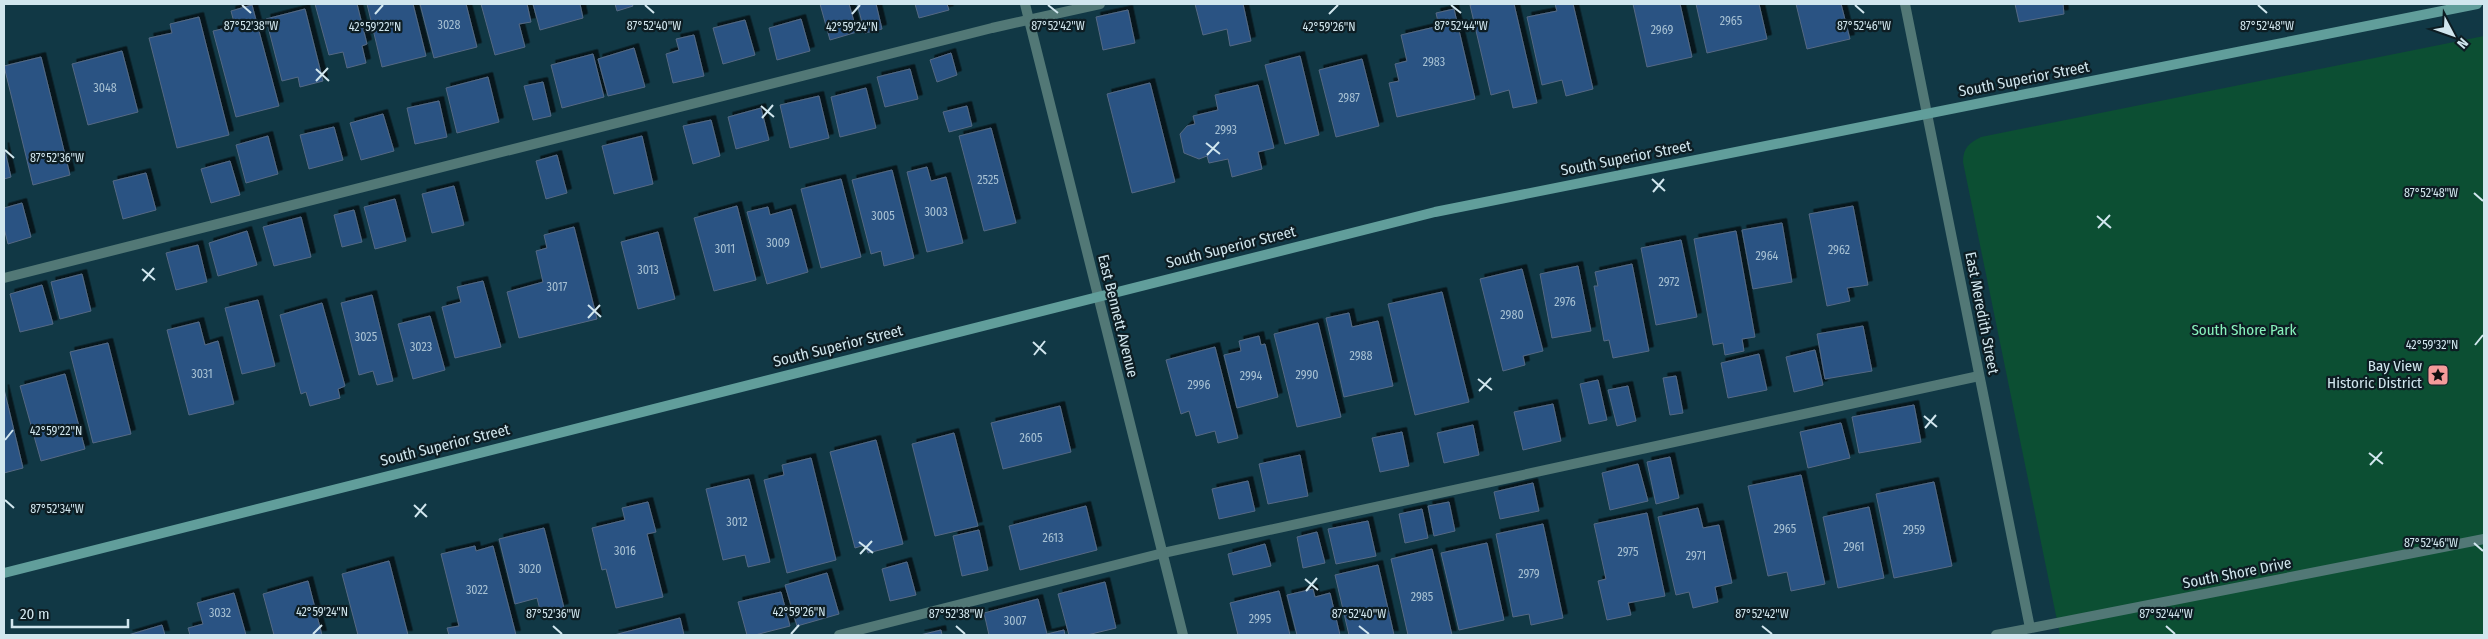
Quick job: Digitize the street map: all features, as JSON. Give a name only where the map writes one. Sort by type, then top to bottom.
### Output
[{"type":"street","name":"East Bennett Avenue","points":[[1025,4],[1183,635]]},
{"type":"street","points":[[4,278],[1028,19],[1100,4]]},
{"type":"street","name":"East Meredith Street","points":[[1904,4],[2030,628]]},
{"type":"street","name":"South Superior Street","points":[[4,573],[1435,212],[2477,4]]},
{"type":"street","points":[[839,635],[1163,554],[1979,376]]},
{"type":"street","name":"South Shore Drive","points":[[1996,635],[2484,539]]},
{"type":"green space","name":"South Shore Park","points":[[2484,36],[2484,635],[2060,635],[1963,162],[1964,153],[1968,147],[1973,141],[1981,137]]},
{"type":"building","points":[[315,4],[357,4],[367,44],[362,46],[366,63],[347,68],[343,52],[329,55]]},
{"type":"building","points":[[367,4],[413,4],[426,56],[382,67]]},
{"type":"building","points":[[420,4],[466,4],[477,47],[434,58]]},
{"type":"building","points":[[481,4],[527,4],[531,22],[519,24],[525,47],[495,55]]},
{"type":"building","points":[[533,4],[580,4],[583,18],[540,30]]},
{"type":"building","points":[[615,4],[632,4],[633,6],[617,11]]},
{"type":"building","points":[[820,4],[849,4],[857,32],[830,40]]},
{"type":"building","points":[[857,4],[876,4],[882,29],[865,33]]},
{"type":"building","points":[[915,4],[947,4],[949,10],[919,18]]},
{"type":"building","points":[[1195,4],[1243,4],[1251,41],[1230,46],[1227,29],[1203,35]]},
{"type":"building","points":[[1514,4],[1537,103],[1513,108],[1509,90],[1491,95],[1470,5]]},
{"type":"building","points":[[1555,4],[1573,4],[1593,89],[1566,96],[1562,80],[1542,85],[1527,17],[1557,11]]},
{"type":"building","points":[[1633,4],[1680,4],[1692,57],[1647,67]]},
{"type":"building","points":[[1696,4],[1759,4],[1767,39],[1707,53]]},
{"type":"building","points":[[1796,4],[1841,4],[1850,39],[1807,49]]},
{"type":"building","points":[[2015,4],[2063,4],[2064,14],[2019,22]]},
{"type":"building","points":[[252,5],[279,106],[236,117],[213,31],[235,26],[231,11]]},
{"type":"building","points":[[305,9],[323,81],[300,87],[298,77],[282,81],[266,19]]},
{"type":"building","points":[[1454,9],[1475,99],[1397,117],[1389,83],[1399,81],[1395,64],[1407,61],[1401,35],[1439,26],[1436,13]]},
{"type":"building","points":[[1128,10],[1135,43],[1103,50],[1096,17]]},
{"type":"building","points":[[199,17],[229,135],[177,148],[149,38],[172,33],[170,24]]},
{"type":"building","points":[[801,19],[810,51],[777,60],[769,28]]},
{"type":"building","points":[[745,20],[755,55],[723,64],[713,28]]},
{"type":"building","points":[[694,35],[704,76],[673,83],[666,54],[679,50],[676,39]]},
{"type":"building","points":[[634,48],[645,87],[608,96],[598,59]]},
{"type":"building","points":[[122,51],[138,112],[88,125],[72,64]]},
{"type":"building","points":[[951,53],[957,75],[937,82],[930,60]]},
{"type":"building","points":[[593,54],[604,97],[562,108],[551,65]]},
{"type":"building","points":[[1300,56],[1319,135],[1285,144],[1265,65]]},
{"type":"building","points":[[41,57],[70,175],[33,185],[4,66]]},
{"type":"building","points":[[1362,59],[1379,126],[1336,137],[1319,70]]},
{"type":"building","points":[[910,69],[918,99],[885,107],[877,77]]},
{"type":"building","points":[[488,77],[499,122],[457,133],[446,88]]},
{"type":"building","points":[[543,82],[551,116],[533,120],[524,86]]},
{"type":"building","points":[[1150,83],[1175,182],[1132,193],[1107,94]]},
{"type":"building","points":[[1258,85],[1274,148],[1258,152],[1262,169],[1232,177],[1228,159],[1209,163],[1207,156],[1199,159],[1184,153],[1180,134],[1187,126],[1195,124],[1193,116],[1218,110],[1215,95]]},
{"type":"building","points":[[866,88],[876,128],[840,137],[831,97]]},
{"type":"building","points":[[819,96],[829,138],[790,148],[780,105]]},
{"type":"building","points":[[439,101],[447,137],[415,144],[407,108]]},
{"type":"building","points":[[967,106],[972,126],[949,132],[943,112]]},
{"type":"building","points":[[761,108],[769,140],[736,149],[728,117]]},
{"type":"building","points":[[383,114],[394,151],[361,160],[350,123]]},
{"type":"building","points":[[711,120],[720,156],[693,164],[683,126]]},
{"type":"building","points":[[334,127],[343,160],[309,169],[300,135]]},
{"type":"building","points":[[991,128],[1016,223],[984,231],[959,136]]},
{"type":"building","points":[[268,136],[278,174],[246,183],[236,145]]},
{"type":"building","points":[[642,136],[653,184],[614,194],[602,146]]},
{"type":"building","points":[[4,147],[11,177],[4,179]]},
{"type":"building","points":[[557,155],[567,193],[546,199],[536,161]]},
{"type":"building","points":[[230,161],[240,195],[211,203],[201,169]]},
{"type":"building","points":[[927,167],[931,181],[946,177],[963,243],[927,252],[907,172]]},
{"type":"building","points":[[892,170],[914,258],[884,266],[881,251],[871,254],[852,180]]},
{"type":"building","points":[[146,173],[156,210],[123,219],[113,181]]},
{"type":"building","points":[[841,179],[861,257],[821,268],[801,189]]},
{"type":"building","points":[[454,186],[464,225],[432,233],[422,194]]},
{"type":"building","points":[[395,199],[406,241],[375,249],[364,207]]},
{"type":"building","points":[[22,203],[31,237],[8,244],[4,228],[4,208]]},
{"type":"building","points":[[737,206],[756,280],[714,291],[694,218]]},
{"type":"building","points":[[1853,206],[1868,285],[1847,288],[1850,301],[1827,306],[1809,214]]},
{"type":"building","points":[[768,207],[770,215],[791,209],[808,272],[767,284],[747,212]]},
{"type":"building","points":[[354,210],[362,242],[342,247],[334,215]]},
{"type":"building","points":[[301,217],[311,257],[274,266],[263,227]]},
{"type":"building","points":[[1782,223],[1792,282],[1753,289],[1742,230]]},
{"type":"building","points":[[574,227],[597,319],[519,338],[507,292],[543,282],[536,251],[547,248],[544,235]]},
{"type":"building","points":[[247,231],[257,265],[218,276],[209,243]]},
{"type":"building","points":[[1736,231],[1755,337],[1742,339],[1744,351],[1725,355],[1723,343],[1713,345],[1694,239]]},
{"type":"building","points":[[658,232],[675,299],[638,309],[621,242]]},
{"type":"building","points":[[1681,240],[1697,317],[1656,325],[1641,248]]},
{"type":"building","points":[[198,245],[207,282],[176,290],[166,253]]},
{"type":"building","points":[[1632,264],[1649,351],[1613,358],[1609,340],[1604,341],[1594,286],[1598,286],[1595,272]]},
{"type":"building","points":[[1578,266],[1591,331],[1552,338],[1540,274]]},
{"type":"building","points":[[1522,269],[1543,351],[1523,356],[1525,365],[1503,371],[1480,279]]},
{"type":"building","points":[[82,274],[91,311],[60,319],[51,282]]},
{"type":"building","points":[[483,281],[501,347],[455,358],[442,307],[461,302],[457,287]]},
{"type":"building","points":[[42,285],[53,324],[20,332],[10,294]]},
{"type":"building","points":[[1442,292],[1469,402],[1415,415],[1388,304]]},
{"type":"building","points":[[372,295],[393,381],[377,385],[373,371],[359,375],[341,303]]},
{"type":"building","points":[[258,300],[275,366],[242,374],[225,308]]},
{"type":"building","points":[[322,303],[345,386],[338,389],[340,398],[310,406],[306,392],[301,394],[280,315]]},
{"type":"building","points":[[1349,313],[1352,327],[1378,321],[1393,386],[1344,397],[1326,318]]},
{"type":"building","points":[[430,316],[445,370],[413,379],[398,324]]},
{"type":"building","points":[[199,322],[205,345],[218,341],[234,404],[189,415],[167,330]]},
{"type":"building","points":[[1318,323],[1341,417],[1297,427],[1274,334]]},
{"type":"building","points":[[1863,326],[1872,371],[1825,379],[1817,334]]},
{"type":"building","points":[[1259,336],[1261,345],[1265,344],[1278,397],[1237,408],[1224,355],[1241,351],[1239,341]]},
{"type":"building","points":[[108,343],[131,434],[93,443],[70,352]]},
{"type":"building","points":[[1215,347],[1238,438],[1218,443],[1215,431],[1196,436],[1189,411],[1181,414],[1166,360]]},
{"type":"building","points":[[1815,350],[1823,385],[1794,392],[1786,357]]},
{"type":"building","points":[[1759,354],[1767,390],[1728,398],[1721,363]]},
{"type":"building","points":[[65,374],[85,449],[41,461],[20,386]]},
{"type":"building","points":[[1676,376],[1683,413],[1670,415],[1663,378]]},
{"type":"building","points":[[1598,380],[1607,420],[1589,424],[1580,384]]},
{"type":"building","points":[[1628,386],[1636,421],[1617,426],[1608,390]]},
{"type":"building","points":[[4,389],[23,468],[4,473]]},
{"type":"building","points":[[1553,404],[1561,441],[1523,450],[1514,412]]},
{"type":"building","points":[[1914,405],[1921,442],[1859,453],[1852,417]]},
{"type":"building","points":[[1060,406],[1071,452],[1003,469],[991,423]]},
{"type":"building","points":[[1841,423],[1850,458],[1808,468],[1800,432]]},
{"type":"building","points":[[1473,425],[1479,455],[1444,463],[1437,433]]},
{"type":"building","points":[[1402,432],[1409,466],[1380,472],[1372,438]]},
{"type":"building","points":[[954,433],[978,526],[935,536],[912,444]]},
{"type":"building","points":[[876,440],[903,544],[868,553],[865,545],[855,548],[830,452]]},
{"type":"building","points":[[1300,455],[1308,496],[1268,504],[1259,464]]},
{"type":"building","points":[[1670,457],[1679,498],[1656,504],[1647,462]]},
{"type":"building","points":[[811,458],[836,560],[787,573],[764,480],[784,475],[782,465]]},
{"type":"building","points":[[1638,464],[1648,501],[1610,510],[1602,473]]},
{"type":"building","points":[[1801,475],[1825,584],[1791,591],[1787,572],[1768,576],[1748,486]]},
{"type":"building","points":[[749,479],[770,562],[748,567],[745,555],[723,560],[706,489]]},
{"type":"building","points":[[1248,481],[1255,511],[1219,519],[1212,489]]},
{"type":"building","points":[[1934,482],[1952,566],[1894,578],[1876,494]]},
{"type":"building","points":[[1533,483],[1539,511],[1500,519],[1494,492]]},
{"type":"building","points":[[648,502],[656,532],[647,534],[663,597],[616,608],[606,569],[602,570],[592,528],[625,520],[622,508]]},
{"type":"building","points":[[1449,502],[1455,531],[1434,536],[1428,506]]},
{"type":"building","points":[[1086,506],[1097,550],[1020,570],[1009,526]]},
{"type":"building","points":[[1869,507],[1884,578],[1838,588],[1823,517]]},
{"type":"building","points":[[1698,508],[1703,528],[1719,525],[1732,583],[1715,587],[1718,602],[1693,608],[1689,592],[1676,595],[1658,517]]},
{"type":"building","points":[[1422,509],[1428,538],[1405,543],[1399,514]]},
{"type":"building","points":[[1647,513],[1665,596],[1628,603],[1631,615],[1607,620],[1598,581],[1606,579],[1594,524]]},
{"type":"building","points":[[1368,521],[1376,556],[1336,564],[1328,529]]},
{"type":"building","points":[[1543,524],[1563,618],[1531,625],[1529,614],[1513,617],[1496,534]]},
{"type":"building","points":[[544,528],[564,608],[541,614],[537,598],[515,604],[499,539]]},
{"type":"building","points":[[979,530],[988,570],[962,576],[953,536]]},
{"type":"building","points":[[1317,532],[1325,563],[1303,568],[1297,537]]},
{"type":"building","points":[[1487,543],[1504,620],[1459,630],[1441,553]]},
{"type":"building","points":[[1265,544],[1271,566],[1233,575],[1228,554]]},
{"type":"building","points":[[475,546],[476,551],[493,546],[516,635],[449,635],[447,628],[459,626],[441,554]]},
{"type":"building","points":[[1432,549],[1452,635],[1408,635],[1391,559]]},
{"type":"building","points":[[389,561],[408,635],[358,635],[342,574]]},
{"type":"building","points":[[907,562],[916,595],[890,601],[882,569]]},
{"type":"building","points":[[1378,565],[1394,635],[1349,635],[1335,575]]},
{"type":"building","points":[[827,573],[839,614],[797,626],[785,585]]},
{"type":"building","points":[[308,581],[322,635],[274,635],[263,594]]},
{"type":"building","points":[[1105,582],[1116,628],[1087,635],[1069,635],[1058,594]]},
{"type":"building","points":[[1313,589],[1315,597],[1330,593],[1340,635],[1297,635],[1287,595]]},
{"type":"building","points":[[1279,591],[1290,635],[1238,635],[1230,603]]},
{"type":"building","points":[[781,592],[790,626],[755,635],[747,635],[738,602]]},
{"type":"building","points":[[234,593],[246,635],[190,635],[188,628],[203,624],[197,603]]},
{"type":"building","points":[[1038,599],[1047,634],[1064,630],[1065,635],[989,635],[984,613]]},
{"type":"building","points":[[680,618],[684,635],[614,635]]},
{"type":"building","points":[[162,625],[165,635],[128,635]]},
{"type":"building","points":[[941,630],[942,635],[920,635]]},
{"type":"place","name":"Bay View Historic District","points":[[2438,375]]}]
